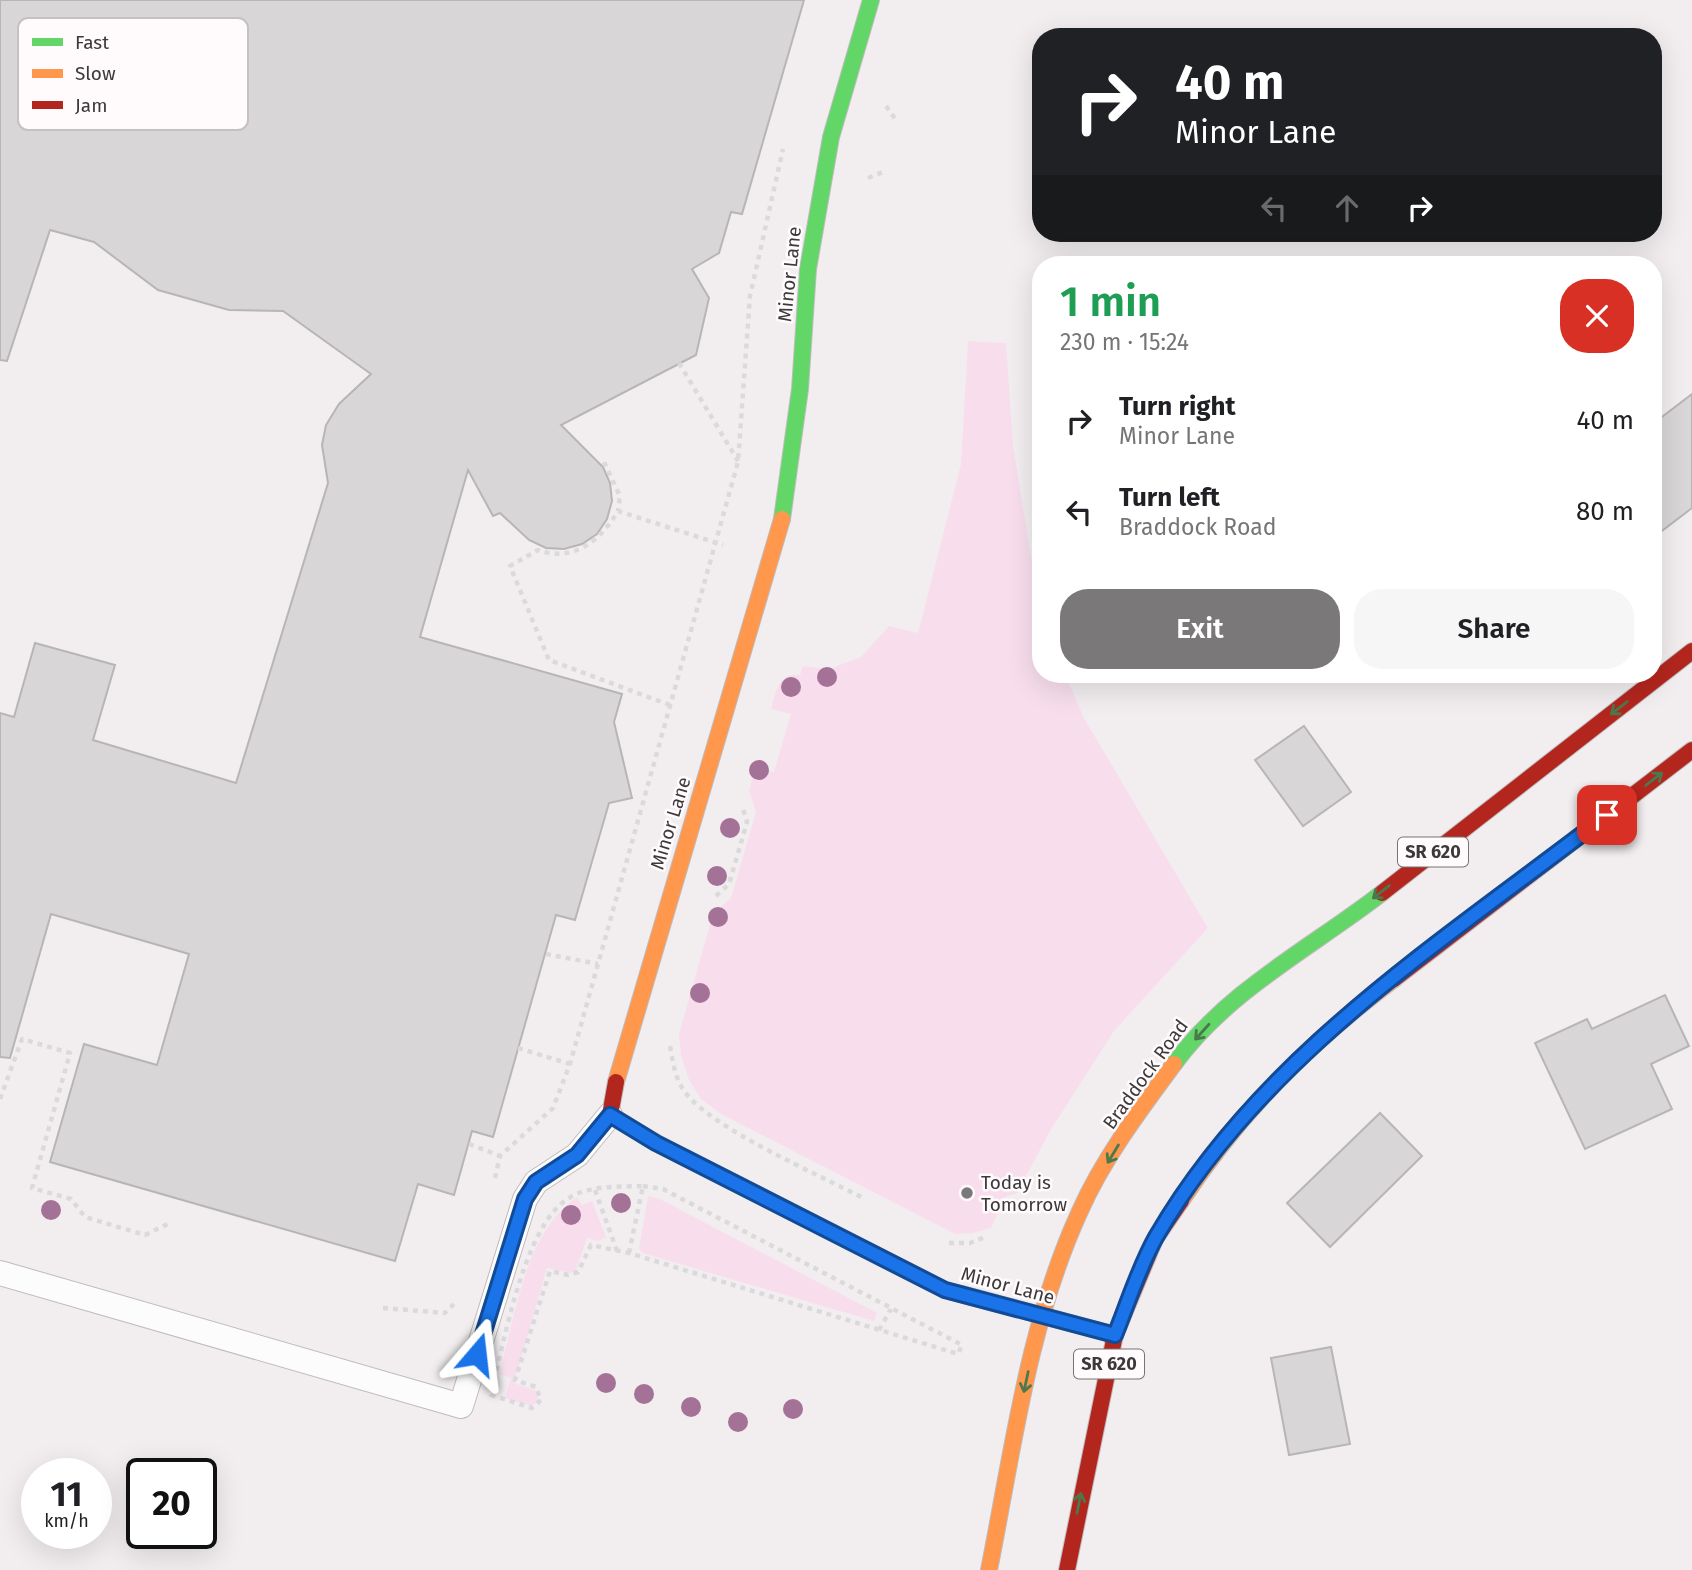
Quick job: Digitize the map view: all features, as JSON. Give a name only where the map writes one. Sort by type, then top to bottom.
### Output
[{"type":"main road","name":"Minor Lane","points":[[871,0],[831,137],[807,269],[800,389],[782,521],[619,1067],[610,1115],[656,1143],[945,1290],[1115,1335]]},
{"type":"main road","name":"Braddock Road","points":[[1662,674],[1692,651]]},
{"type":"main road","name":"Braddock Road","points":[[989,1570],[1040,1315],[1080,1210],[1143,1106],[1179,1057],[1215,1017],[1253,983],[1343,922],[1651,683]]},
{"type":"main road","name":"SR 620","points":[[1067,1570],[1115,1335],[1155,1239],[1210,1157],[1278,1077],[1353,1010],[1692,750]]},
{"type":"lane","points":[[0,1273],[461,1406],[525,1199],[536,1182],[577,1155],[610,1115]]},
{"type":"path","points":[[518,1048],[570,1064],[738,462],[750,296],[774,183]]},
{"type":"path","points":[[679,363],[738,462]]},
{"type":"path","points":[[604,462],[620,496],[618,511],[607,530],[590,545],[570,553],[548,554],[538,550],[510,566],[549,660],[670,705]]},
{"type":"path","points":[[618,511],[723,545]]},
{"type":"path","points":[[710,901],[729,884],[747,822],[738,795]]},
{"type":"path","points":[[546,954],[598,964]]},
{"type":"path","points":[[671,1036],[675,1073],[686,1093],[712,1118],[866,1199]]},
{"type":"path","points":[[0,1099],[22,1039],[70,1053],[32,1188],[71,1199],[85,1217],[145,1235],[173,1222]]},
{"type":"path","points":[[469,1144],[500,1156]]},
{"type":"path","points":[[629,1253],[643,1185],[595,1190],[570,1197],[552,1212],[539,1230],[529,1254],[491,1395],[532,1408],[541,1400],[536,1387],[515,1380],[550,1271],[568,1275],[578,1272],[591,1245],[629,1253],[958,1354],[962,1345]]},
{"type":"path","points":[[595,1190],[617,1251]]},
{"type":"path","points":[[938,1237],[950,1243],[970,1243],[985,1237]]},
{"type":"path","points":[[879,1330],[891,1308]]},
{"type":"shaded area","points":[[968,341],[1006,343],[1013,446],[1032,562],[1032,683],[1069,683],[1084,718],[1208,928],[1114,1031],[1050,1131],[1017,1193],[1005,1197],[991,1228],[955,1234],[721,1114],[701,1099],[689,1080],[681,1056],[679,1034],[713,914],[731,898],[756,812],[749,791],[755,767],[774,772],[791,714],[771,709],[779,684],[787,677],[800,675],[803,666],[829,669],[861,657],[889,626],[918,633],[961,464]]},
{"type":"shaded area","points":[[648,1196],[660,1199],[877,1313],[874,1321],[642,1253],[639,1248]]},
{"type":"shaded area","points":[[577,1197],[582,1205],[592,1201],[606,1237],[598,1241],[587,1238],[576,1271],[569,1273],[547,1268],[514,1383],[537,1391],[538,1401],[532,1406],[505,1398],[511,1378],[499,1374],[524,1277],[534,1253],[559,1213]]},
{"type":"building","points":[[0,0],[804,0],[742,214],[731,212],[719,253],[692,269],[709,298],[696,355],[561,425],[603,467],[610,483],[612,501],[607,519],[597,534],[582,544],[564,549],[546,548],[529,540],[500,513],[493,516],[468,470],[420,637],[622,694],[614,722],[632,798],[609,803],[575,920],[556,915],[493,1137],[472,1131],[454,1195],[418,1184],[395,1261],[50,1162],[84,1044],[157,1065],[189,954],[51,914],[10,1058],[0,1057],[0,713],[14,717],[35,643],[115,665],[93,740],[236,783],[328,483],[322,445],[326,425],[339,404],[371,374],[283,311],[229,310],[158,290],[94,242],[50,230],[7,361],[0,360]]},
{"type":"building","points":[[1692,394],[1692,508],[1662,531],[1662,417]]},
{"type":"building","points":[[1304,726],[1351,792],[1303,826],[1255,760]]},
{"type":"building","points":[[1665,995],[1689,1046],[1651,1064],[1672,1109],[1585,1149],[1535,1043],[1587,1019],[1592,1029]]},
{"type":"building","points":[[1380,1113],[1422,1156],[1330,1247],[1287,1203]]},
{"type":"building","points":[[1331,1347],[1350,1444],[1289,1455],[1271,1358]]},
{"type":"traffic: fast","points":[[782,519],[800,389],[808,269],[831,137],[871,0]]},
{"type":"traffic: fast","points":[[1174,1064],[1219,1014],[1245,992],[1382,893]]},
{"type":"traffic: fast","points":[[961,1294],[1115,1335]]},
{"type":"traffic: slow","points":[[616,1082],[782,519]]},
{"type":"traffic: slow","points":[[1181,1201],[1252,1108],[1333,1028],[1394,979]]},
{"type":"traffic: slow","points":[[989,1570],[1024,1388],[1047,1298],[1062,1254],[1100,1173],[1123,1135],[1174,1064]]},
{"type":"traffic: jam","points":[[1662,674],[1692,651]]},
{"type":"traffic: jam","points":[[1382,893],[1651,683]]},
{"type":"traffic: jam","points":[[1394,979],[1692,750]]},
{"type":"traffic: jam","points":[[616,1082],[610,1115],[656,1143],[945,1290],[961,1294]]},
{"type":"traffic: jam","points":[[1067,1570],[1115,1335],[1155,1239],[1181,1201]]},
{"type":"place","name":"Today is Tomorrow","points":[[967,1193]]},
{"type":"route","points":[[477,1354],[525,1199],[536,1182],[577,1155],[610,1115],[656,1143],[945,1290],[1115,1335],[1155,1239],[1210,1157],[1278,1077],[1353,1010],[1607,815]]}]
